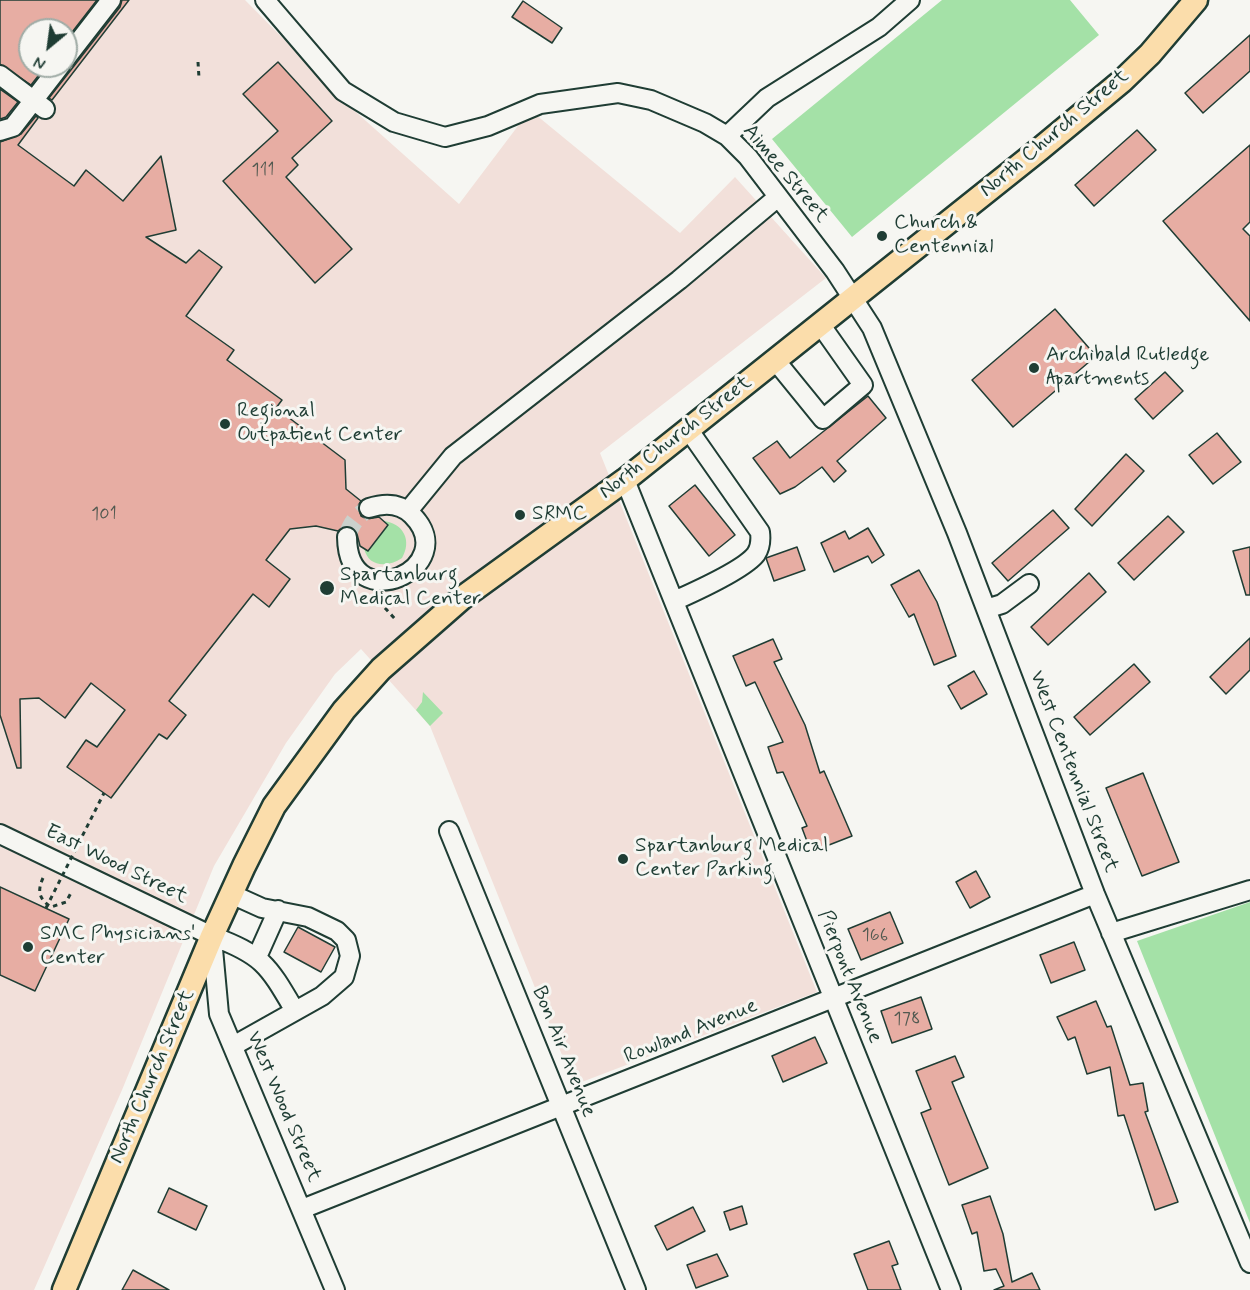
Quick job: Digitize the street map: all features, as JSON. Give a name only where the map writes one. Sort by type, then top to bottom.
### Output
[{"type":"main road","name":"North Church Street","points":[[64,1290],[231,894],[274,806],[344,710],[381,669],[462,598],[625,480],[1122,81],[1150,54],[1196,0]]},
{"type":"street","points":[[78,43],[111,0]]},
{"type":"street","name":"Aimee Street","points":[[265,0],[343,91],[394,122],[446,137],[488,126],[540,104],[618,93],[651,100],[705,123],[727,136],[748,157],[853,298]]},
{"type":"street","points":[[727,136],[767,98],[879,27],[910,0]]},
{"type":"street","points":[[0,75],[39,105]]},
{"type":"street","points":[[0,131],[13,127],[39,105],[54,78]]},
{"type":"street","points":[[408,511],[453,456],[679,280],[778,197]]},
{"type":"street","name":"West Centennial Street","points":[[853,298],[872,328],[986,609],[1095,894],[1250,1263]]},
{"type":"street","points":[[820,324],[863,385]]},
{"type":"street","points":[[775,360],[823,419],[887,365]]},
{"type":"street","points":[[674,601],[748,562],[760,547],[761,538],[760,532],[688,429]]},
{"type":"street","name":"Pierpont Avenue","points":[[625,480],[951,1290]]},
{"type":"street","points":[[347,537],[351,561],[370,579],[395,581],[406,576],[422,556],[423,531],[408,511],[389,504],[369,508]]},
{"type":"street","points":[[986,609],[1002,604],[1029,584]]},
{"type":"street","name":"Bon Air Avenue","points":[[449,831],[636,1290]]},
{"type":"street","name":"East Wood Street","points":[[0,834],[212,936],[244,948],[257,957]]},
{"type":"street","points":[[1111,933],[1250,890]]},
{"type":"street","points":[[231,894],[262,908],[308,917],[342,935],[350,956],[344,977],[322,996],[233,1046]]},
{"type":"street","name":"Rowland Avenue","points":[[302,1209],[1095,894]]},
{"type":"street","points":[[278,910],[257,957],[270,970],[295,1011]]},
{"type":"street","name":"West Wood Street","points":[[212,936],[218,1007],[335,1290]]},
{"type":"path","points":[[198,62],[199,78]]},
{"type":"path","points":[[385,608],[396,620]]},
{"type":"path","points":[[46,908],[104,793]]},
{"type":"path","points":[[43,878],[39,889],[43,902],[51,907],[66,902],[72,891]]},
{"type":"shaded area","name":"Spartanburg Medical Center","points":[[0,0],[245,0],[357,113],[459,204],[530,110],[680,233],[735,177],[826,278],[600,453],[817,992],[574,1085],[430,726],[361,649],[335,674],[286,743],[214,866],[122,1090],[34,1290],[0,1290]]},
{"type":"green space","points":[[942,0],[1070,0],[1099,35],[852,237],[772,139]]},
{"type":"green space","points":[[383,521],[390,522],[401,529],[406,545],[402,558],[390,563],[379,564],[370,559],[364,548],[369,551],[388,525]]},
{"type":"green space","points":[[423,692],[443,713],[430,726],[416,710],[422,702]]},
{"type":"green space","points":[[1250,902],[1250,1223],[1137,941]]},
{"type":"building","points":[[0,0],[97,0],[78,25],[78,18],[18,18],[18,76],[0,64]]},
{"type":"building","points":[[122,0],[129,0],[78,66],[78,61],[120,7]]},
{"type":"building","points":[[523,1],[562,28],[552,43],[512,17]]},
{"type":"building","points":[[1250,35],[1250,71],[1203,113],[1185,93]]},
{"type":"building","points":[[278,62],[332,121],[292,158],[298,165],[286,177],[352,249],[315,283],[223,181],[278,131],[243,94]]},
{"type":"building","points":[[21,78],[37,78],[31,85]]},
{"type":"building","points":[[65,78],[69,78],[52,100],[49,98]]},
{"type":"building","points":[[0,89],[18,102],[6,117],[0,119]]},
{"type":"building","points":[[36,116],[38,118],[18,145],[74,186],[86,170],[123,201],[161,156],[176,230],[146,237],[186,263],[199,250],[222,267],[186,316],[234,350],[227,360],[282,400],[276,408],[345,460],[346,489],[361,501],[358,506],[361,516],[367,519],[379,517],[388,525],[368,551],[360,546],[356,530],[350,526],[344,526],[338,531],[316,526],[290,529],[266,560],[290,579],[269,607],[253,594],[169,701],[186,715],[167,739],[159,734],[111,798],[67,767],[86,740],[97,747],[125,710],[91,683],[65,718],[39,698],[20,699],[21,768],[17,768],[0,715],[0,142],[21,134]]},
{"type":"building","points":[[1137,130],[1156,150],[1094,206],[1075,185]]},
{"type":"building","points":[[1250,145],[1250,222],[1243,229],[1250,236],[1250,321],[1163,221]]},
{"type":"building","name":"Archibald Rutledge Apartments","points":[[1055,309],[1096,356],[1013,427],[972,380]]},
{"type":"building","points":[[1165,372],[1183,391],[1153,419],[1135,399]]},
{"type":"building","points":[[868,396],[886,418],[837,461],[846,471],[834,482],[822,467],[795,487],[780,494],[753,458],[777,441],[790,458]]},
{"type":"building","points":[[1217,433],[1241,462],[1213,484],[1189,455]]},
{"type":"building","points":[[1126,454],[1144,471],[1092,526],[1075,509]]},
{"type":"building","points":[[695,485],[735,535],[709,556],[669,506]]},
{"type":"building","points":[[1053,510],[1069,528],[1008,581],[992,563]]},
{"type":"building","points":[[1168,516],[1184,532],[1134,580],[1118,563]]},
{"type":"building","points":[[868,528],[884,555],[872,563],[868,556],[834,572],[821,543],[845,531],[849,539]]},
{"type":"building","points":[[797,547],[805,570],[774,581],[766,558]]},
{"type":"building","points":[[1250,547],[1250,595],[1246,595],[1233,551]]},
{"type":"building","points":[[919,570],[937,602],[956,656],[934,665],[914,614],[909,617],[891,585]]},
{"type":"building","points":[[1089,573],[1106,592],[1048,645],[1031,627]]},
{"type":"building","points":[[1250,638],[1250,670],[1226,694],[1210,677]]},
{"type":"building","points":[[773,639],[782,659],[774,662],[805,725],[820,773],[824,771],[852,836],[811,852],[802,828],[807,826],[783,772],[777,773],[768,747],[783,742],[755,682],[746,686],[733,656]]},
{"type":"building","points":[[1134,664],[1150,682],[1090,735],[1074,717]]},
{"type":"building","points":[[974,671],[987,694],[961,709],[948,686]]},
{"type":"building","points":[[1143,773],[1179,862],[1142,876],[1106,788]]},
{"type":"building","points":[[976,871],[990,897],[970,908],[956,882]]},
{"type":"building","name":"SMC Physicians' Center","points":[[0,887],[69,919],[35,991],[0,975]]},
{"type":"building","points":[[890,912],[903,943],[861,960],[848,929]]},
{"type":"building","points":[[298,927],[335,947],[321,972],[284,952]]},
{"type":"building","points":[[1074,942],[1085,970],[1051,983],[1040,955]]},
{"type":"building","points":[[921,997],[932,1029],[892,1043],[881,1011]]},
{"type":"building","points":[[1096,1001],[1107,1027],[1111,1026],[1130,1085],[1143,1083],[1148,1111],[1145,1112],[1178,1202],[1155,1210],[1124,1115],[1118,1116],[1110,1067],[1087,1074],[1075,1037],[1068,1040],[1057,1017]]},
{"type":"building","points":[[815,1037],[827,1063],[783,1082],[772,1056]]},
{"type":"building","points":[[955,1056],[964,1077],[952,1082],[988,1168],[949,1185],[921,1113],[931,1109],[916,1071]]},
{"type":"building","points":[[169,1188],[207,1206],[196,1230],[158,1212]]},
{"type":"building","points":[[990,1196],[1003,1234],[1012,1282],[1032,1273],[1040,1290],[994,1290],[1004,1286],[996,1269],[984,1271],[977,1232],[972,1234],[962,1205]]},
{"type":"building","points":[[742,1206],[747,1224],[730,1230],[724,1212]]},
{"type":"building","points":[[693,1207],[705,1231],[667,1250],[655,1226]]},
{"type":"building","points":[[889,1241],[898,1264],[892,1266],[901,1290],[868,1290],[854,1254]]},
{"type":"building","points":[[717,1254],[728,1276],[696,1288],[687,1265]]},
{"type":"building","points":[[133,1270],[169,1290],[122,1290]]},
{"type":"tunnel","points":[[347,537],[355,520],[369,508]]},
{"type":"place","name":"Church & Centennial","points":[[882,236]]},
{"type":"place","name":"Archibald Rutledge Apartments","points":[[1034,368]]},
{"type":"place","name":"Regional Outpatient Center","points":[[225,424]]},
{"type":"place","name":"SRMC","points":[[520,515]]},
{"type":"place","name":"Spartanburg Medical Center","points":[[327,588]]},
{"type":"place","name":"Spartanburg Medical Center Parking","points":[[623,859]]},
{"type":"place","name":"SMC Physicians' Center","points":[[28,947]]}]
